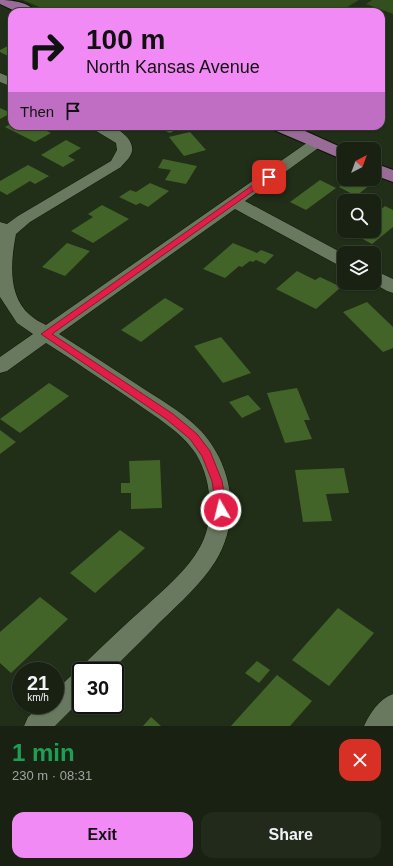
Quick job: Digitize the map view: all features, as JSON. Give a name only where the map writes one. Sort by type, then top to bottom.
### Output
[{"type":"main road","points":[[2,0],[20,8]]},
{"type":"main road","points":[[288,130],[337,152]]},
{"type":"main road","points":[[381,171],[393,177]]},
{"type":"street","points":[[103,662],[177,592],[196,571],[208,553],[216,535],[221,510],[217,481],[206,454],[193,436],[169,416],[14,311],[6,302],[2,293],[0,281],[4,229],[24,219],[121,160],[126,151],[124,144],[116,135],[106,130]]},
{"type":"street","points":[[0,366],[316,143]]},
{"type":"street","points":[[234,202],[337,256]]},
{"type":"street","points":[[381,280],[393,286]]},
{"type":"street","points":[[37,726],[72,692]]},
{"type":"street","points":[[377,726],[393,706]]},
{"type":"green space","points":[[23,0],[359,0],[346,8],[42,8]]},
{"type":"green space","points":[[372,0],[393,0],[393,14],[385,11],[385,8],[377,8],[366,4]]},
{"type":"building","points":[[8,46],[8,56],[0,52],[0,50]]},
{"type":"building","points":[[0,108],[8,112],[8,115],[0,119]]},
{"type":"building","points":[[11,130],[45,130],[51,133],[35,142]]},
{"type":"building","points":[[164,130],[176,130],[170,133]]},
{"type":"building","points":[[190,132],[206,150],[184,156],[169,137]]},
{"type":"building","points":[[66,140],[81,148],[68,156],[75,160],[63,167],[41,155]]},
{"type":"building","points":[[163,159],[197,166],[186,184],[165,180],[171,170],[158,168]]},
{"type":"building","points":[[28,165],[49,176],[35,184],[30,181],[7,195],[0,191],[0,181]]},
{"type":"building","points":[[320,180],[336,188],[306,210],[290,202]]},
{"type":"building","points":[[150,183],[169,191],[148,207],[140,203],[136,205],[119,197],[130,190],[136,192]]},
{"type":"building","points":[[369,186],[359,194],[352,194],[339,187]]},
{"type":"building","points":[[102,205],[129,219],[93,243],[71,231],[93,217],[88,214]]},
{"type":"building","points":[[385,206],[393,210],[393,227],[381,237],[381,209]]},
{"type":"building","points":[[361,238],[379,238],[372,244]]},
{"type":"building","points":[[67,243],[90,251],[65,276],[42,267]]},
{"type":"building","points":[[233,243],[257,253],[261,250],[274,255],[265,264],[256,260],[253,262],[250,261],[242,267],[239,266],[225,278],[203,269]]},
{"type":"building","points":[[297,271],[315,280],[320,277],[337,285],[338,290],[316,309],[276,289]]},
{"type":"building","points":[[165,298],[184,309],[141,342],[121,330]]},
{"type":"building","points":[[367,302],[393,327],[393,348],[383,352],[343,312]]},
{"type":"building","points":[[221,337],[251,373],[223,383],[194,346]]},
{"type":"building","points":[[49,383],[69,396],[20,433],[0,419]]},
{"type":"building","points":[[297,388],[310,420],[304,420],[312,439],[285,443],[267,393]]},
{"type":"building","points":[[248,395],[261,409],[242,418],[229,402]]},
{"type":"building","points":[[0,430],[16,442],[0,454]]},
{"type":"building","points":[[160,460],[162,508],[131,509],[131,493],[121,493],[121,483],[130,483],[129,461]]},
{"type":"building","points":[[344,468],[349,493],[326,494],[332,521],[303,522],[295,470]]},
{"type":"building","points":[[120,530],[145,548],[95,593],[70,573]]},
{"type":"building","points":[[40,597],[68,619],[23,662],[12,662],[11,673],[0,663],[0,632]]},
{"type":"building","points":[[338,608],[374,633],[329,686],[292,660]]},
{"type":"building","points":[[257,661],[270,670],[259,683],[245,673]]},
{"type":"building","points":[[277,675],[312,701],[290,726],[231,726]]},
{"type":"building","points":[[151,717],[161,726],[143,726]]},
{"type":"route","points":[[221,510],[217,481],[206,454],[193,436],[169,416],[129,388],[46,334],[269,177]]}]
